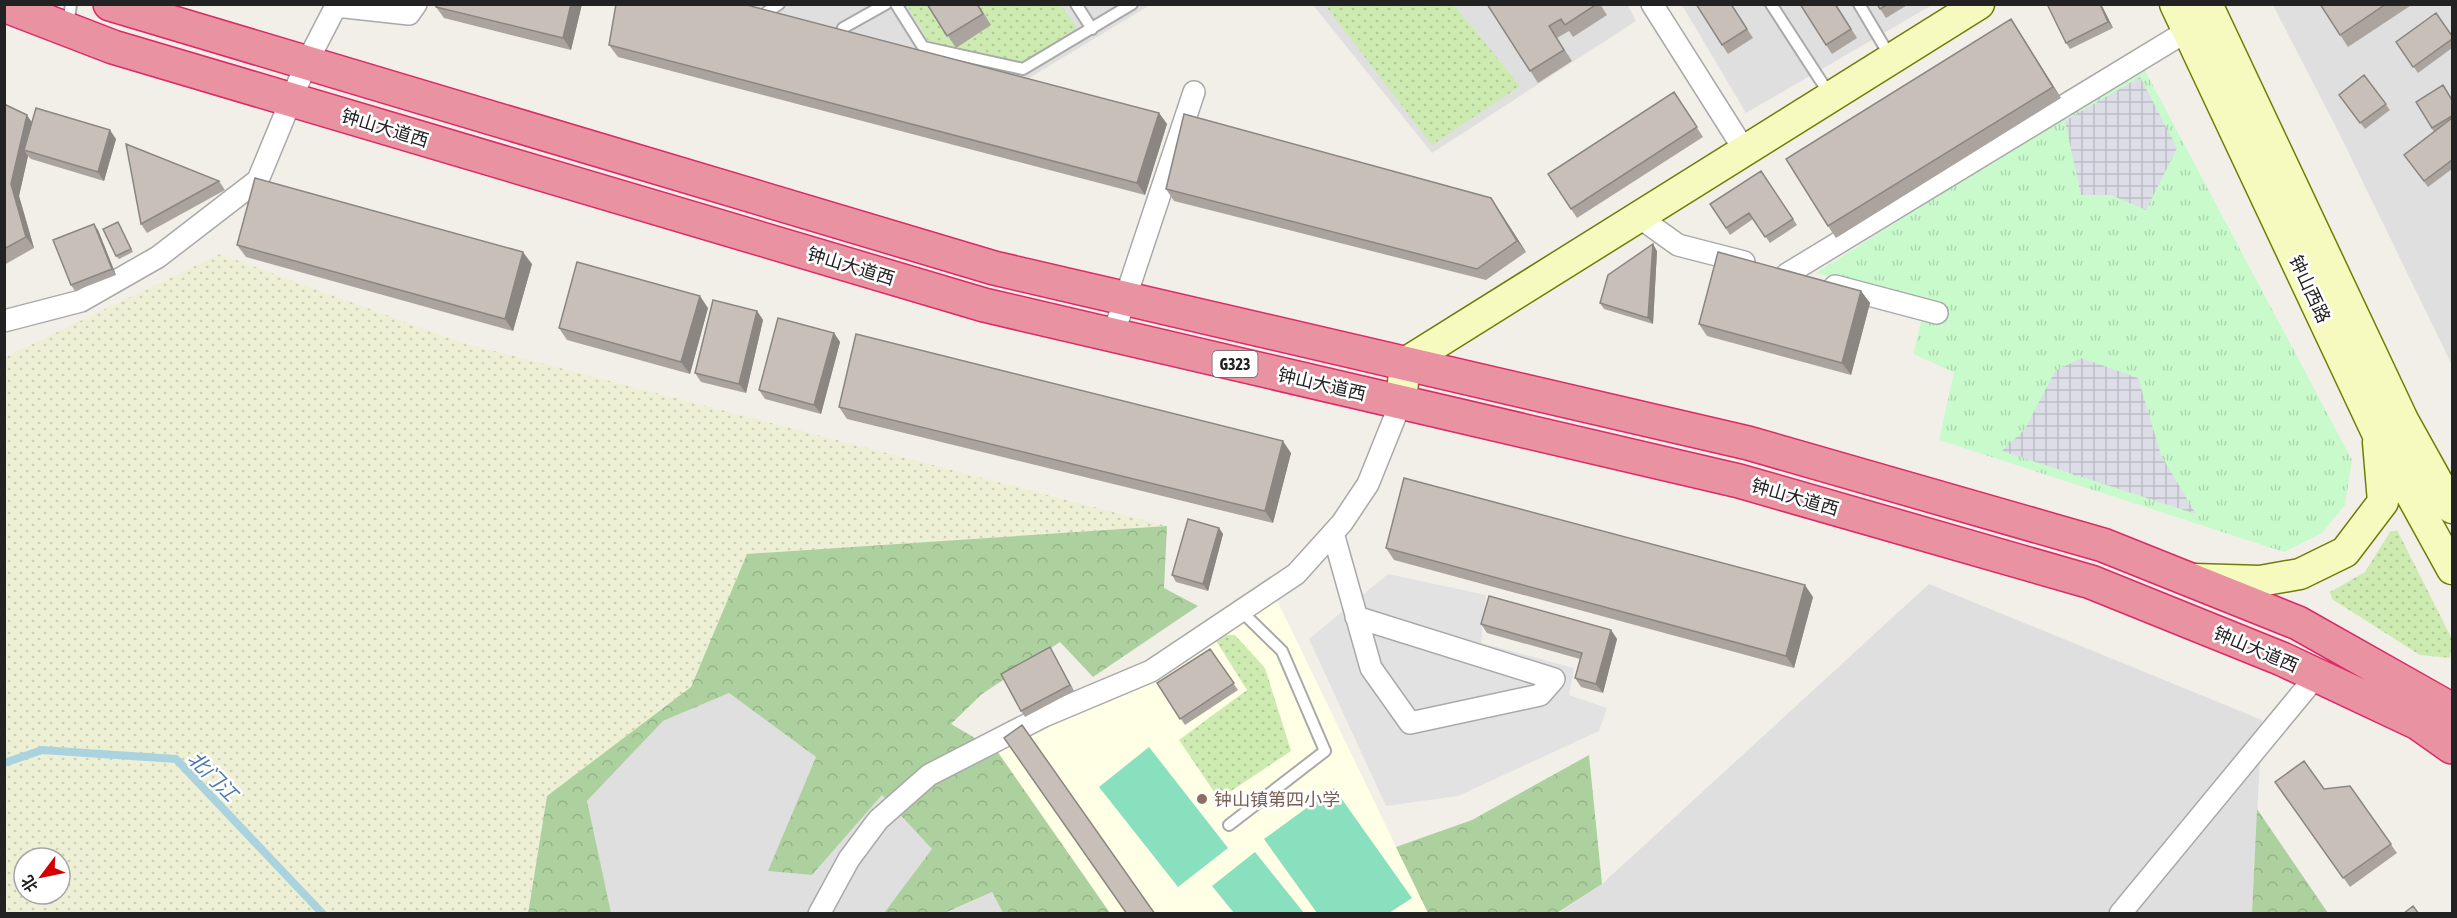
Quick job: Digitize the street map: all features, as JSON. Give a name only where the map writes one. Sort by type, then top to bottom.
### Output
[{"type":"highway","name":"G323","points":[[110,4],[994,268],[1748,443],[2103,545],[2298,623],[2452,710]]},
{"type":"highway","name":"钟山大道西","points":[[4,5],[69,17],[113,47],[984,305],[1739,481],[2091,582],[2317,675],[2418,723],[2452,747]]},
{"type":"main road","points":[[1401,402],[1405,363],[1979,4]]},
{"type":"main road","name":"钟山西路","points":[[2207,4],[2403,420],[2452,508]]},
{"type":"main road","name":"钟山西路","points":[[2181,18],[2377,433],[2452,569]]},
{"type":"main road","points":[[2187,579],[2260,581],[2300,574],[2345,552],[2383,502],[2377,433]]},
{"type":"street","points":[[4,321],[81,301],[158,257],[258,180],[306,64],[334,5],[408,14],[416,4]]},
{"type":"street","points":[[1652,4],[1745,151]]},
{"type":"street","points":[[1787,274],[2181,18]]},
{"type":"street","points":[[1113,335],[1194,92]]},
{"type":"street","points":[[1639,217],[1678,245],[1937,313]]},
{"type":"street","points":[[819,914],[849,859],[878,820],[929,775],[1044,716],[1151,671],[1296,574],[1333,533],[1368,484],[1401,402]]},
{"type":"street","points":[[1333,533],[1356,617],[1371,668],[1410,723],[1540,695],[1554,679],[1356,617]]},
{"type":"street","points":[[2120,914],[2317,675]]},
{"type":"lane","points":[[767,12],[779,4]]},
{"type":"lane","points":[[843,28],[886,4]]},
{"type":"lane","points":[[896,4],[923,47],[1023,69],[1131,4]]},
{"type":"lane","points":[[1076,4],[1092,28]]},
{"type":"lane","points":[[1771,4],[1831,97]]},
{"type":"lane","points":[[1859,4],[1892,59]]},
{"type":"lane","points":[[1230,825],[1325,751],[1282,651],[1240,610]]},
{"type":"shaded area","points":[[725,4],[1150,5],[1026,80]]},
{"type":"shaded area","points":[[1627,4],[1636,21],[1432,153],[1313,5]]},
{"type":"shaded area","points":[[1682,5],[1932,5],[1746,113]]},
{"type":"shaded area","points":[[2273,5],[2452,5],[2452,365],[2338,131]]},
{"type":"shaded area","points":[[2140,77],[2177,148],[2146,210],[2111,195],[2081,195],[2065,121]]},
{"type":"shaded area","points":[[220,254],[460,342],[1167,526],[747,554],[691,687],[547,796],[528,913],[5,914],[5,357]]},
{"type":"shaded area","points":[[2081,358],[2138,378],[2161,455],[2196,514],[2002,451],[2025,429],[2055,371]]},
{"type":"shaded area","points":[[1388,574],[1486,595],[1481,643],[1574,668],[1569,695],[1607,708],[1599,731],[1458,796],[1386,806],[1309,639]]},
{"type":"shaded area","points":[[1929,584],[2262,720],[2252,913],[1557,914],[1602,884]]},
{"type":"shaded area","name":"钟山镇第四小学","points":[[1277,600],[1428,913],[1110,913],[997,751],[1057,719],[1155,681]]},
{"type":"shaded area","points":[[729,693],[816,757],[769,871],[812,875],[882,795],[933,849],[884,913],[610,913],[587,801],[663,721]]},
{"type":"shaded area","points":[[992,892],[1003,913],[945,914]]},
{"type":"green space","points":[[907,5],[1061,5],[1077,28],[1020,64],[929,42]]},
{"type":"green space","points":[[1325,5],[1454,5],[1520,86],[1432,145]]},
{"type":"green space","points":[[2142,65],[2352,460],[2345,505],[2322,533],[2284,552],[1939,440],[1954,372],[1913,354],[1926,301],[1816,273]]},
{"type":"green space","points":[[1167,526],[1164,588],[1198,606],[1093,677],[1060,642],[982,694],[951,724],[997,751],[1110,913],[1003,913],[992,892],[945,913],[884,913],[932,849],[882,795],[812,875],[768,871],[816,757],[729,693],[663,721],[587,801],[611,913],[528,914],[547,796],[691,687],[747,554]]},
{"type":"green space","points":[[2397,530],[2452,639],[2450,658],[2420,655],[2332,599],[2330,592],[2365,572],[2390,532]]},
{"type":"green space","points":[[1222,635],[1235,635],[1265,668],[1291,751],[1219,799],[1179,740],[1247,690],[1215,639]]},
{"type":"green space","points":[[1149,747],[1228,848],[1178,887],[1099,787]]},
{"type":"green space","points":[[1589,755],[1602,884],[1557,913],[1428,913],[1396,847],[1472,820]]},
{"type":"green space","points":[[1334,788],[1412,898],[1389,913],[1317,913],[1264,839]]},
{"type":"green space","points":[[2257,809],[2328,913],[2252,913]]},
{"type":"green space","points":[[1255,852],[1304,913],[1234,913],[1212,886]]},
{"type":"building","points":[[436,4],[571,4],[563,38],[436,7]]},
{"type":"building","points":[[616,4],[743,4],[1159,113],[1137,183],[609,45]]},
{"type":"building","points":[[927,4],[977,4],[983,14],[947,36]]},
{"type":"building","points":[[1487,4],[1597,4],[1565,25],[1561,19],[1549,26],[1564,50],[1530,71]]},
{"type":"building","points":[[1696,4],[1731,4],[1747,29],[1722,45]]},
{"type":"building","points":[[1800,4],[1835,4],[1851,29],[1826,45]]},
{"type":"building","points":[[1877,4],[1888,4],[1880,9]]},
{"type":"building","points":[[2047,4],[2100,4],[2108,22],[2066,43]]},
{"type":"building","points":[[2320,4],[2386,4],[2340,35]]},
{"type":"building","points":[[2436,13],[2452,39],[2413,67],[2396,42]]},
{"type":"building","points":[[2011,19],[2053,87],[1828,226],[1786,159]]},
{"type":"building","points":[[2364,75],[2386,104],[2360,123],[2339,95]]},
{"type":"building","points":[[2443,85],[2452,100],[2452,116],[2432,128],[2416,102]]},
{"type":"building","points":[[1674,92],[1697,127],[1571,209],[1548,174]]},
{"type":"building","points":[[4,104],[27,115],[11,184],[26,237],[4,249]]},
{"type":"building","points":[[36,108],[110,130],[98,172],[24,150]]},
{"type":"building","points":[[1184,114],[1491,198],[1517,241],[1477,269],[1166,189]]},
{"type":"building","points":[[2452,118],[2452,160],[2424,181],[2404,155]]},
{"type":"building","points":[[126,144],[219,181],[141,224]]},
{"type":"building","points":[[1761,171],[1793,219],[1765,237],[1749,213],[1726,228],[1710,204]]},
{"type":"building","points":[[255,178],[523,252],[505,319],[237,245]]},
{"type":"building","points":[[118,222],[131,249],[116,256],[103,229]]},
{"type":"building","points":[[94,224],[112,269],[71,285],[53,240]]},
{"type":"building","points":[[1653,244],[1648,318],[1600,303],[1608,275]]},
{"type":"building","points":[[1718,252],[1861,291],[1842,363],[1699,324]]},
{"type":"building","points":[[577,262],[700,296],[681,362],[559,328]]},
{"type":"building","points":[[713,300],[757,311],[739,384],[695,373]]},
{"type":"building","points":[[778,318],[834,333],[814,405],[759,390]]},
{"type":"building","points":[[856,334],[1283,441],[1265,511],[839,407]]},
{"type":"building","points":[[1404,478],[1805,585],[1786,656],[1386,548]]},
{"type":"building","points":[[1188,519],[1219,528],[1203,584],[1172,575]]},
{"type":"building","points":[[1489,596],[1611,630],[1596,684],[1575,678],[1582,653],[1481,624]]},
{"type":"building","points":[[1050,647],[1070,685],[1021,711],[1001,674]]},
{"type":"building","points":[[1210,649],[1234,683],[1180,719],[1157,683]]},
{"type":"building","points":[[1022,725],[1155,914],[1127,914],[1004,738]]},
{"type":"building","points":[[2304,761],[2324,789],[2350,786],[2391,844],[2343,878],[2275,782]]},
{"type":"building","points":[[2413,906],[2419,914],[2403,914]]},
{"type":"waterway","name":"北门江","points":[[4,763],[42,750],[176,759],[323,914]]},
{"type":"place","name":"钟山镇第四小学","points":[[1202,799]]}]
